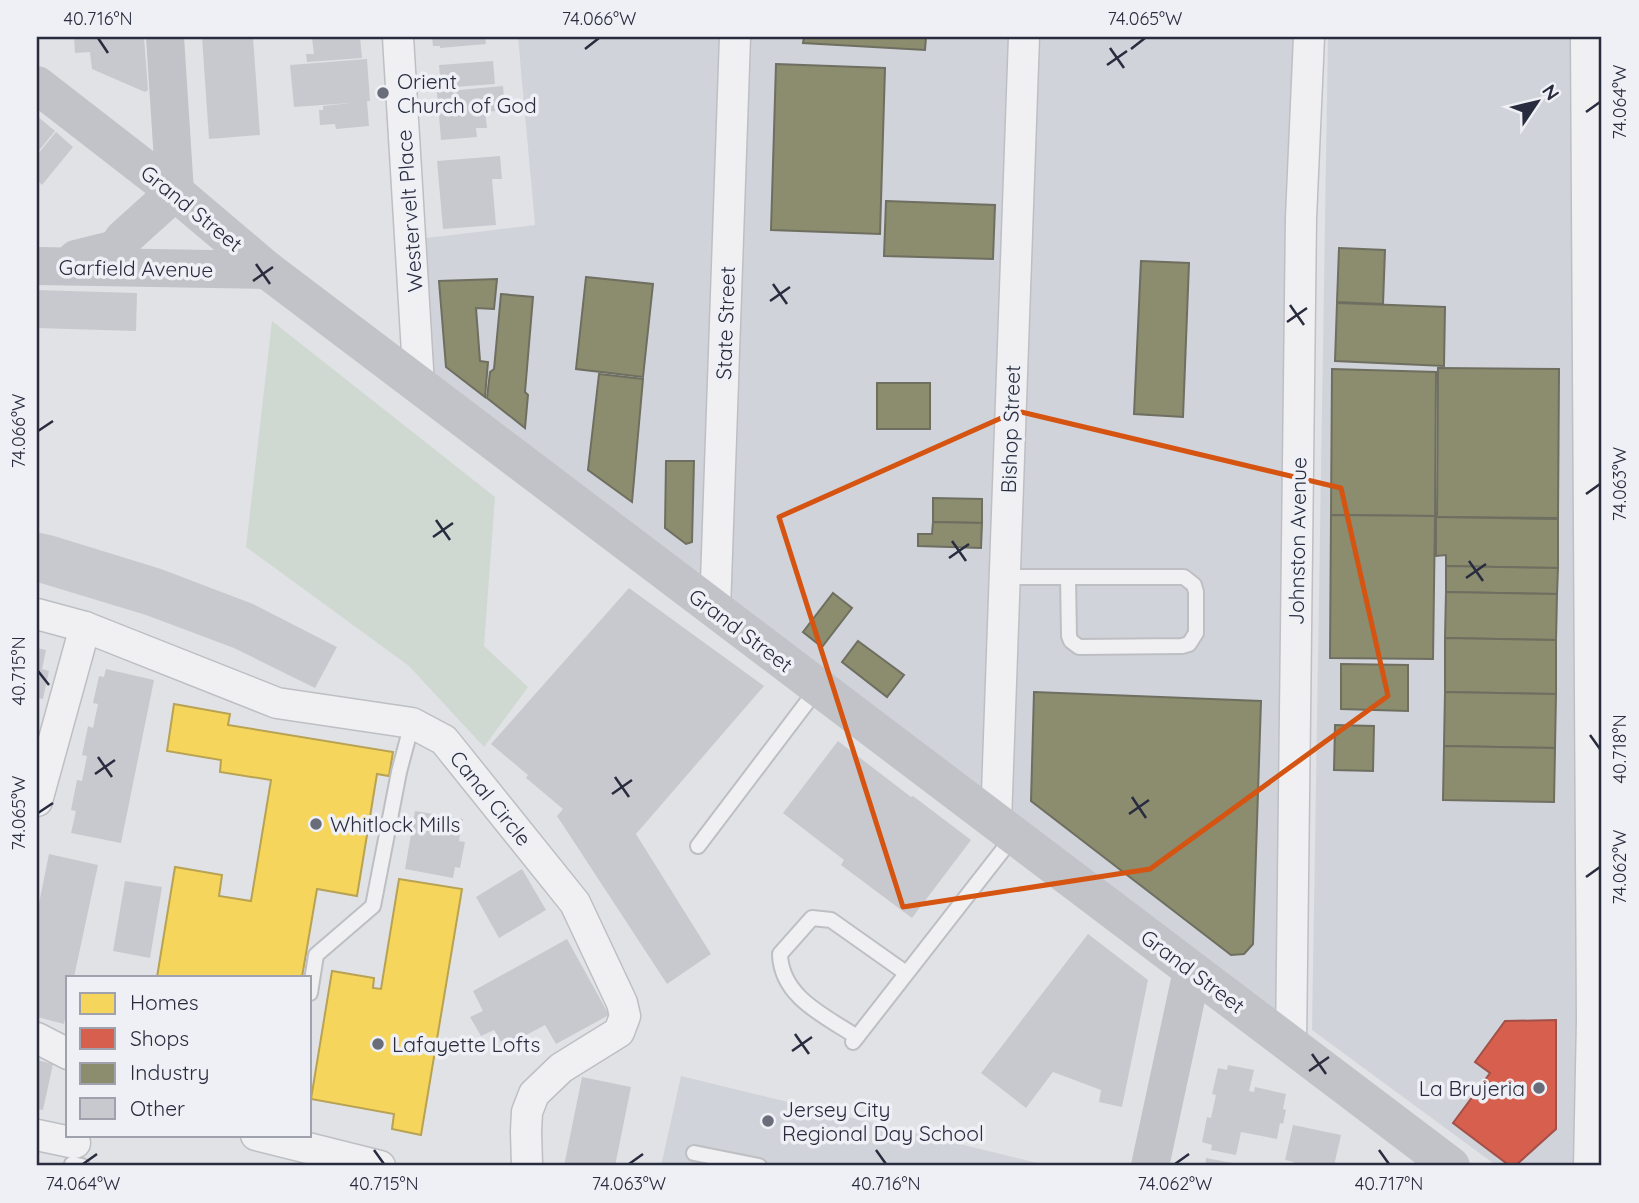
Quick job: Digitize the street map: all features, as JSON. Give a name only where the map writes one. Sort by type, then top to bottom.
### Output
[{"type":"main road","points":[[165,37],[175,192]]},
{"type":"main road","name":"Grand Street","points":[[37,85],[175,192],[267,270],[1451,1166]]},
{"type":"main road","name":"Garfield Avenue","points":[[42,266],[116,249],[124,238],[175,192]]},
{"type":"main road","name":"Garfield Avenue","points":[[42,266],[267,270]]},
{"type":"main road","points":[[1150,1166],[1192,971]]},
{"type":"street","name":"Westervelt Place","points":[[398,37],[419,386]]},
{"type":"street","name":"State Street","points":[[715,610],[735,37]]},
{"type":"street","name":"Bishop Street","points":[[1005,829],[1005,577],[1024,37]]},
{"type":"street","name":"Johnston Avenue","points":[[1291,1045],[1301,218],[1309,37]]},
{"type":"street","points":[[1586,37],[1594,105],[1596,759],[1589,1166]]},
{"type":"street","name":"Canal Circle","points":[[37,614],[85,627],[277,703],[412,723],[444,740],[575,903],[622,1003],[625,1016],[619,1032],[561,1068],[534,1094],[527,1112],[527,1159]]},
{"type":"street","points":[[37,801],[85,627]]},
{"type":"street","points":[[37,1038],[66,1053]]},
{"type":"street","points":[[37,1135],[76,1155]]},
{"type":"street","points":[[264,1136],[286,1139],[380,1166]]},
{"type":"lane","points":[[1005,577],[1068,577],[1184,577],[1194,585],[1196,592],[1194,640],[1182,646],[1079,647],[1069,636],[1068,577]]},
{"type":"lane","points":[[698,846],[818,688]]},
{"type":"lane","points":[[312,980],[316,955],[373,906],[399,772],[412,723]]},
{"type":"lane","points":[[906,973],[831,919],[812,918],[780,954],[780,967],[796,995],[855,1039],[906,973],[1005,829]]},
{"type":"lane","points":[[694,1153],[759,1166]]},
{"type":"highlighted area","points":[[1017,411],[1341,488],[1388,696],[1150,869],[903,907],[779,517]]},
{"type":"shaded area","points":[[518,37],[1297,37],[1282,1021],[424,366],[410,240],[535,225]]},
{"type":"shaded area","points":[[1328,37],[1602,37],[1602,1166],[1497,1166],[1312,1030]]},
{"type":"shaded area","points":[[272,321],[495,497],[484,646],[528,687],[484,747],[409,666],[246,547]]},
{"type":"shaded area","name":"Jersey City Regional Day School","points":[[681,1076],[1050,1166],[661,1166]]},
{"type":"building: Homes","name":"Whitlock Mills","points":[[174,704],[230,714],[228,725],[393,752],[389,776],[377,774],[357,896],[317,889],[302,976],[157,976],[175,867],[222,875],[219,896],[251,901],[271,780],[220,772],[221,760],[167,751]]},
{"type":"building: Homes","name":"Lafayette Lofts","points":[[399,879],[462,889],[421,1135],[392,1129],[394,1114],[312,1099],[332,971],[374,978],[373,988],[381,989]]},
{"type":"building: Shops","points":[[1556,1020],[1556,1129],[1515,1166],[1510,1166],[1453,1123],[1490,1073],[1475,1062],[1505,1021]]},
{"type":"building: Industry","points":[[804,37],[926,37],[925,50],[803,43]]},
{"type":"building: Industry","points":[[776,64],[885,68],[880,234],[771,230]]},
{"type":"building: Industry","points":[[886,201],[995,205],[993,259],[884,256]]},
{"type":"building: Industry","points":[[1339,248],[1385,250],[1383,304],[1337,302]]},
{"type":"building: Industry","points":[[1141,261],[1189,263],[1183,417],[1134,414]]},
{"type":"building: Industry","points":[[586,277],[653,284],[643,377],[576,369]]},
{"type":"building: Industry","points":[[497,279],[494,309],[476,308],[480,361],[488,362],[485,397],[446,367],[439,281]]},
{"type":"building: Industry","points":[[501,294],[533,297],[525,392],[528,395],[525,428],[487,398],[490,372],[494,369]]},
{"type":"building: Industry","points":[[1337,303],[1445,307],[1444,366],[1335,361]]},
{"type":"building: Industry","points":[[1438,368],[1559,369],[1558,518],[1437,517]]},
{"type":"building: Industry","points":[[1332,369],[1436,372],[1435,516],[1331,515]]},
{"type":"building: Industry","points":[[599,374],[643,379],[632,502],[588,470]]},
{"type":"building: Industry","points":[[877,383],[930,383],[930,429],[877,429]]},
{"type":"building: Industry","points":[[666,461],[694,461],[692,542],[686,544],[665,528]]},
{"type":"building: Industry","points":[[933,498],[982,499],[982,523],[933,522]]},
{"type":"building: Industry","points":[[1331,515],[1435,516],[1433,659],[1330,658]]},
{"type":"building: Industry","points":[[1436,517],[1558,519],[1558,568],[1446,566],[1446,555],[1436,556]]},
{"type":"building: Industry","points":[[933,522],[982,523],[981,548],[918,546],[918,534],[932,534]]},
{"type":"building: Industry","points":[[1446,566],[1558,568],[1557,594],[1446,592]]},
{"type":"building: Industry","points":[[1446,592],[1557,594],[1556,640],[1445,638]]},
{"type":"building: Industry","points":[[833,593],[852,608],[822,647],[803,632]]},
{"type":"building: Industry","points":[[1445,638],[1556,640],[1556,694],[1445,692]]},
{"type":"building: Industry","points":[[858,641],[904,675],[887,697],[842,662]]},
{"type":"building: Industry","points":[[1341,664],[1408,665],[1408,711],[1341,709]]},
{"type":"building: Industry","points":[[1034,692],[1261,701],[1253,944],[1244,954],[1231,955],[1031,801]]},
{"type":"building: Industry","points":[[1445,692],[1556,694],[1555,748],[1444,746]]},
{"type":"building: Industry","points":[[1335,725],[1374,726],[1373,771],[1334,770]]},
{"type":"building: Industry","points":[[1444,746],[1555,748],[1554,802],[1443,800]]},
{"type":"building: Other","points":[[74,37],[144,37],[148,90],[145,92],[92,69],[90,52],[75,53]]},
{"type":"building: Other","points":[[202,37],[253,37],[260,135],[209,139]]},
{"type":"building: Other","points":[[360,37],[362,58],[307,62],[306,54],[314,54],[312,38]]},
{"type":"building: Other","points":[[432,37],[485,37],[486,44],[440,48],[433,46]]},
{"type":"building: Other","points":[[367,59],[369,126],[336,129],[335,124],[320,125],[319,110],[323,110],[323,106],[350,103],[294,107],[290,65]]},
{"type":"building: Other","points":[[493,61],[495,84],[441,88],[439,65]]},
{"type":"building: Other","points":[[503,86],[505,110],[485,112],[487,128],[476,128],[477,137],[441,140],[437,92]]},
{"type":"building: Other","points":[[37,116],[55,131],[37,153]]},
{"type":"building: Other","points":[[56,132],[73,147],[42,185],[37,180],[37,155]]},
{"type":"building: Other","points":[[500,156],[502,179],[492,179],[496,225],[443,229],[437,161]]},
{"type":"building: Other","points":[[37,290],[137,293],[136,331],[37,328]]},
{"type":"building: Other","points":[[37,532],[161,569],[253,604],[337,647],[315,688],[234,648],[146,615],[37,582]]},
{"type":"building: Other","points":[[629,588],[764,686],[636,834],[711,954],[667,984],[557,816],[563,809],[491,744]]},
{"type":"building: Other","points":[[37,648],[46,650],[42,669],[49,671],[43,699],[37,698]]},
{"type":"building: Other","points":[[106,669],[154,680],[121,843],[71,833],[76,811],[71,810],[77,780],[82,781],[87,756],[82,755],[88,726],[93,728],[98,704],[93,703],[99,676],[104,677]]},
{"type":"building: Other","points":[[838,741],[971,840],[912,918],[841,865],[844,860],[783,813]]},
{"type":"building: Other","points":[[415,811],[463,819],[459,841],[465,842],[460,868],[455,867],[453,878],[405,869]]},
{"type":"building: Other","points":[[49,854],[98,865],[74,976],[66,976],[64,1024],[37,1017],[37,913]]},
{"type":"building: Other","points":[[522,869],[546,910],[499,938],[476,897]]},
{"type":"building: Other","points":[[125,881],[162,887],[150,958],[113,951]]},
{"type":"building: Other","points":[[1088,934],[1148,980],[1122,1107],[1099,1102],[1101,1090],[1053,1072],[1026,1108],[981,1073]]},
{"type":"building: Other","points":[[567,939],[609,1015],[556,1044],[545,1025],[504,1047],[494,1030],[481,1036],[470,1017],[483,1011],[473,991]]},
{"type":"building: Other","points":[[37,1060],[53,1064],[43,1110],[37,1109]]},
{"type":"building: Other","points":[[1228,1065],[1254,1070],[1249,1091],[1254,1092],[1255,1087],[1286,1094],[1283,1109],[1286,1110],[1277,1139],[1241,1132],[1236,1155],[1211,1150],[1212,1145],[1202,1142],[1207,1117],[1211,1118],[1216,1095],[1212,1094],[1218,1068],[1227,1070]]},
{"type":"building: Other","points":[[582,1077],[631,1087],[615,1166],[564,1166]]},
{"type":"building: Other","points":[[1293,1125],[1341,1135],[1334,1166],[1293,1166],[1294,1162],[1285,1160]]},
{"type":"building: Other","points":[[1206,1158],[1243,1165],[1243,1166],[1205,1166]]},
{"type":"place","name":"Orient Church of God","points":[[383,93]]},
{"type":"place","name":"Whitlock Mills","points":[[316,824]]},
{"type":"place","name":"Lafayette Lofts","points":[[378,1044]]},
{"type":"place","name":"La Brujeria","points":[[1539,1088]]},
{"type":"place","name":"Jersey City Regional Day School","points":[[768,1121]]}]
